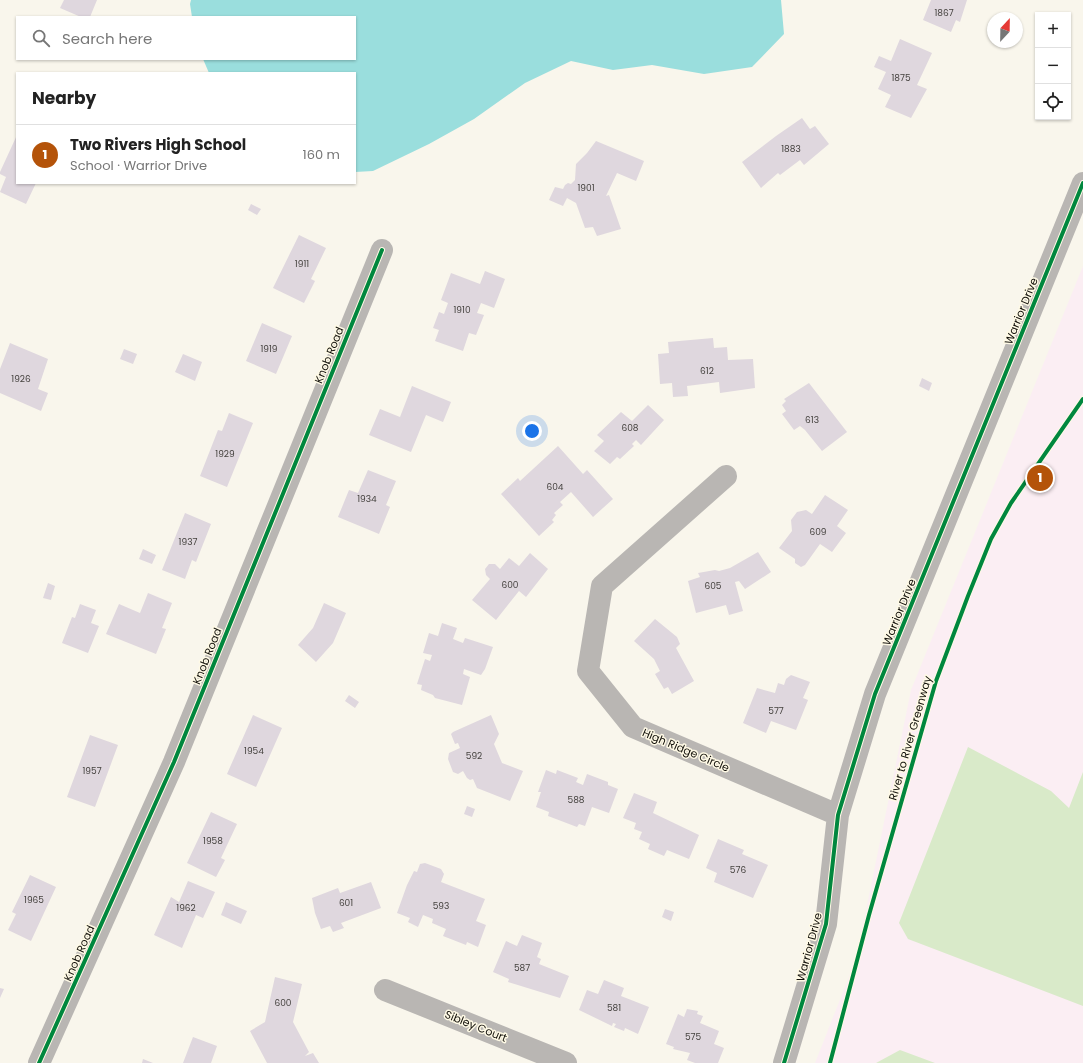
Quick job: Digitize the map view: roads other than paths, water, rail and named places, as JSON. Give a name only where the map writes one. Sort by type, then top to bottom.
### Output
[{"type":"street","name":"Warrior Drive","points":[[784,1063],[826,924],[838,815],[875,694],[1083,183]]},
{"type":"street","name":"Knob Road","points":[[39,1063],[174,762],[382,250]]},
{"type":"street","name":"High Ridge Circle","points":[[726,476],[602,586],[588,671],[632,727],[838,815]]},
{"type":"street","name":"Sibley Court","points":[[385,990],[566,1063]]},
{"type":"water","points":[[191,0],[781,0],[784,34],[752,67],[704,74],[652,65],[613,70],[571,61],[525,83],[474,119],[429,144],[373,171],[356,172],[356,72],[209,72],[203,60],[356,60],[356,16],[192,16],[190,4]]},
{"type":"place","name":"Two Rivers High School","points":[[1040,478]]}]
